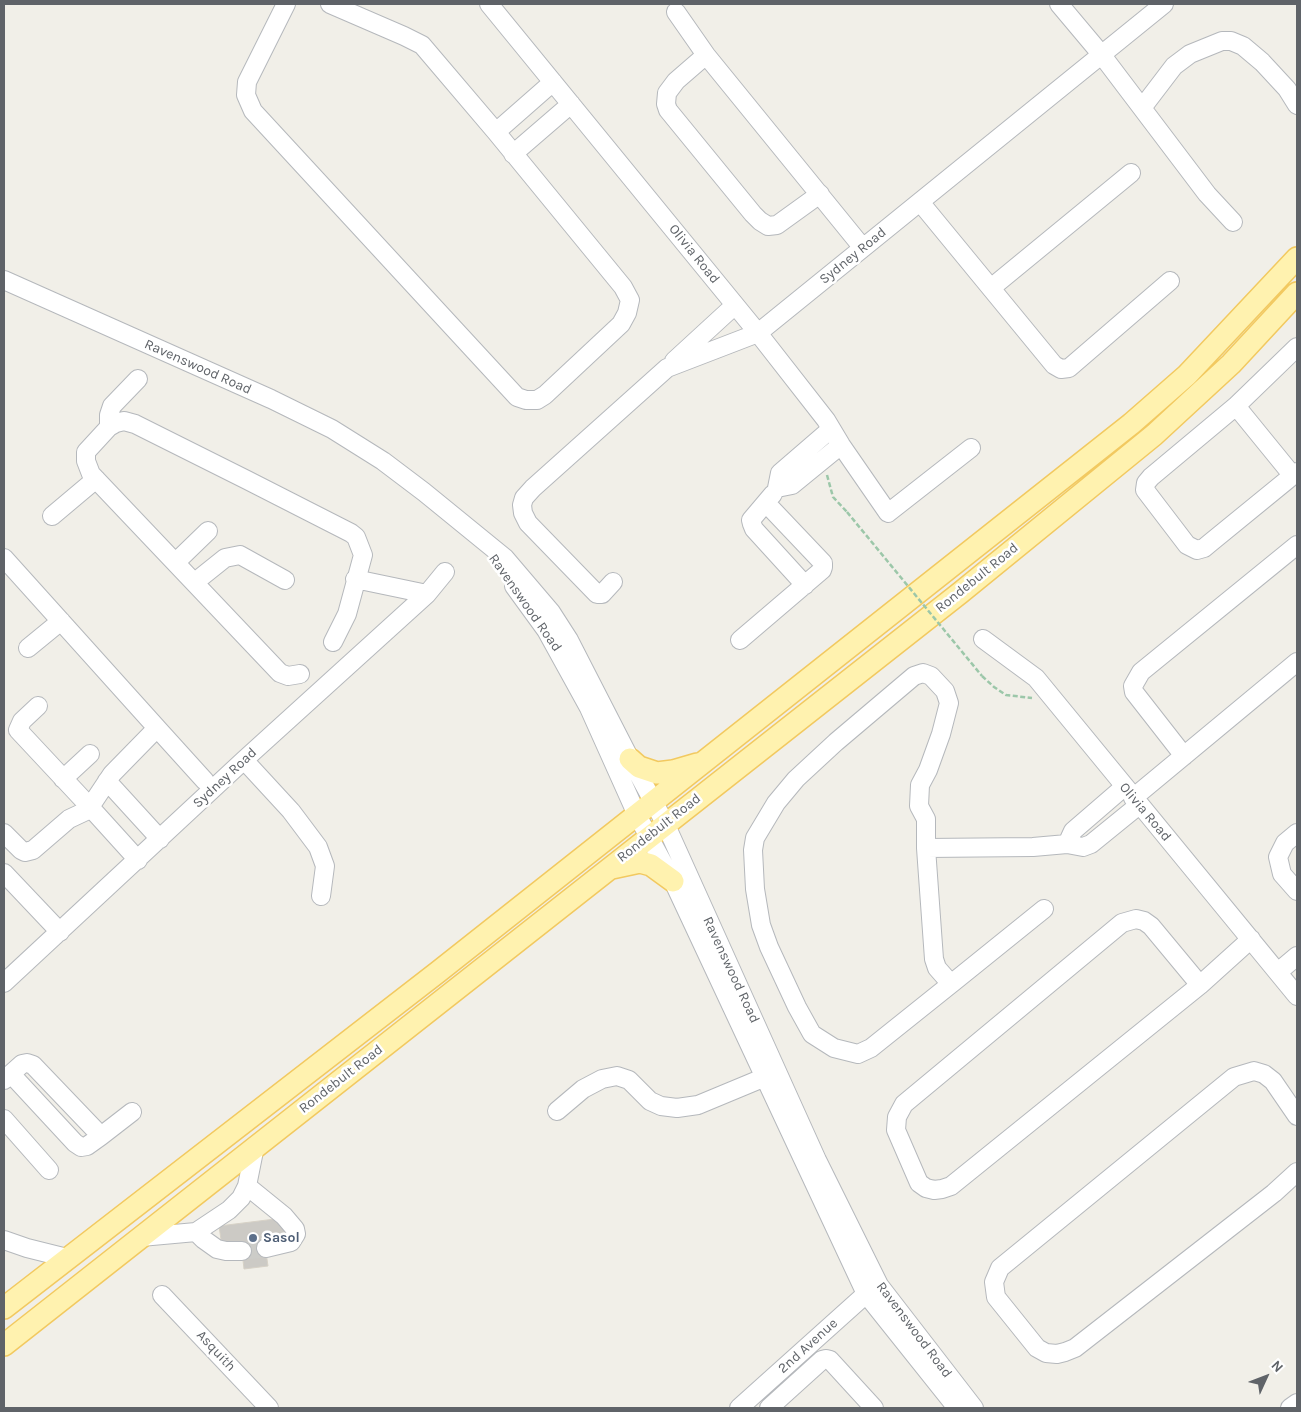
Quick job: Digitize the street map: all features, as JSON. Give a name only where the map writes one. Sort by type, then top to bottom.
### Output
[{"type":"main road","name":"Rondebult Road","points":[[4,1308],[706,762],[796,688],[1131,424],[1187,375],[1297,258]]},
{"type":"main road","name":"Rondebult Road","points":[[4,1345],[960,593],[1154,435],[1231,364],[1297,293]]},
{"type":"main road","points":[[630,759],[639,767],[657,773],[673,771],[706,762]]},
{"type":"main road","points":[[607,869],[640,862],[651,864],[673,881]]},
{"type":"street","points":[[286,4],[247,82],[246,95],[253,111],[517,397],[526,400],[537,400],[545,395],[622,324],[630,300],[624,287],[422,45],[330,4]]},
{"type":"street","name":"Olivia Road","points":[[488,4],[758,333],[831,429],[888,513],[971,448]]},
{"type":"street","points":[[1059,4],[1101,54],[1207,194],[1233,222]]},
{"type":"street","name":"Sydney Road","points":[[613,582],[602,594],[597,594],[528,523],[523,513],[522,505],[524,498],[533,488],[667,368],[758,333],[1164,4]]},
{"type":"street","points":[[676,12],[706,55],[863,248]]},
{"type":"street","points":[[1142,108],[1174,66],[1190,54],[1222,41],[1231,41],[1243,46],[1262,62],[1287,89],[1297,104]]},
{"type":"street","points":[[706,55],[676,81],[667,93],[666,104],[668,110],[753,214],[760,222],[768,226],[777,225],[820,194]]},
{"type":"street","points":[[496,132],[553,82]]},
{"type":"street","points":[[513,154],[571,104]]},
{"type":"street","points":[[991,288],[1131,173]]},
{"type":"street","points":[[920,202],[1054,365],[1062,369],[1069,368],[1170,281]]},
{"type":"street","name":"Ravenswood Road","points":[[4,280],[271,399],[332,429],[383,461],[505,558],[551,612],[569,640],[654,802],[657,830],[673,881],[771,1075]]},
{"type":"street","points":[[667,368],[735,305]]},
{"type":"street","points":[[1236,406],[1295,474],[1204,548],[1197,550],[1187,545],[1149,496],[1145,490],[1146,483],[1236,406],[1297,347]]},
{"type":"street","points":[[109,427],[109,415],[112,406],[138,379]]},
{"type":"street","points":[[300,674],[288,676],[280,673],[96,479],[87,467],[86,452],[109,427],[124,421],[135,424],[356,537],[363,555],[347,614],[333,642]]},
{"type":"street","points":[[805,585],[754,529],[751,520],[777,488],[780,473],[831,429]]},
{"type":"street","points":[[777,488],[792,485],[841,445]]},
{"type":"street","points":[[52,516],[96,479]]},
{"type":"street","points":[[740,640],[822,570],[823,563],[766,503]]},
{"type":"street","points":[[176,562],[208,531]]},
{"type":"street","name":"Ravenswood Road","points":[[481,538],[496,564],[524,598],[546,630],[564,661],[589,708],[637,816],[657,830],[872,1290],[957,1408]]},
{"type":"street","points":[[1184,756],[1134,692],[1133,686],[1141,672],[1297,545]]},
{"type":"street","points":[[195,582],[225,558],[240,555],[286,580]]},
{"type":"street","points":[[4,558],[205,781]]},
{"type":"street","name":"Sydney Road","points":[[4,983],[244,760],[427,594],[445,572]]},
{"type":"street","points":[[355,579],[427,594]]},
{"type":"street","points":[[28,648],[61,621]]},
{"type":"street","name":"Olivia Road","points":[[983,639],[1036,678],[1297,996]]},
{"type":"street","points":[[926,848],[1033,847],[1067,844],[1083,846],[1091,844],[1124,817],[1132,797],[1297,662]]},
{"type":"street","points":[[950,984],[937,968],[934,959],[926,848],[926,819],[919,806],[920,785],[928,770],[941,734],[949,702],[945,691],[931,676],[923,673],[914,676],[836,742],[796,779],[776,803],[755,838],[753,850],[755,888],[761,925],[786,985],[812,1034],[834,1048],[849,1053],[858,1054],[871,1048],[1044,909]]},
{"type":"street","points":[[38,706],[22,721],[18,730],[138,860]]},
{"type":"street","points":[[4,833],[21,850],[25,852],[33,850],[69,819],[83,813],[90,807],[107,781],[128,756],[157,728]]},
{"type":"street","points":[[63,779],[90,754]]},
{"type":"street","points":[[244,760],[291,811],[318,847],[325,866],[320,896]]},
{"type":"street","points":[[107,781],[160,839]]},
{"type":"street","points":[[1067,844],[1073,831],[1110,800],[1132,797]]},
{"type":"street","points":[[1110,800],[1124,817]]},
{"type":"street","points":[[1297,833],[1285,843],[1278,857],[1282,874],[1297,891]]},
{"type":"street","points":[[4,873],[60,932]]},
{"type":"street","points":[[1200,985],[1152,926],[1136,918],[1122,923],[904,1104],[896,1117],[896,1130],[918,1182],[926,1188],[934,1190],[951,1186],[1200,985],[1251,939]]},
{"type":"street","points":[[1278,972],[1297,956]]},
{"type":"street","points":[[101,1136],[33,1065],[22,1064],[7,1077],[81,1147],[87,1146],[101,1136],[132,1112]]},
{"type":"street","points":[[1297,1116],[1273,1081],[1264,1074],[1254,1072],[1234,1077],[1000,1268],[994,1282],[996,1297],[1037,1348],[1052,1354],[1065,1352],[1074,1348],[1266,1199],[1297,1172]]},
{"type":"street","points":[[557,1111],[583,1088],[602,1079],[617,1076],[629,1080],[650,1102],[676,1108],[698,1105],[771,1075]]},
{"type":"street","points":[[4,1119],[49,1170]]},
{"type":"street","points":[[141,1237],[196,1232],[236,1204],[247,1186],[255,1146]]},
{"type":"street","points":[[247,1186],[284,1216],[295,1229],[296,1234],[291,1242],[266,1248]]},
{"type":"street","points":[[196,1232],[203,1240],[217,1249],[242,1251]]},
{"type":"street","points":[[4,1240],[67,1258]]},
{"type":"street","name":"Ravenswood Road","points":[[872,1290],[974,1408]]},
{"type":"street","name":"2nd Avenue","points":[[739,1408],[759,1402],[872,1290]]},
{"type":"street","name":"Asquith","points":[[162,1295],[269,1408]]},
{"type":"street","points":[[769,1408],[822,1360],[826,1359],[830,1360],[874,1408]]},
{"type":"street","points":[[1290,1408],[1297,1403]]},
{"type":"path","points":[[847,512],[982,676],[1006,695],[1032,698]]},
{"type":"building","points":[[283,1218],[285,1237],[264,1239],[268,1266],[244,1269],[241,1243],[222,1246],[219,1226]]},
{"type":"tunnel","points":[[242,1251],[266,1248]]},
{"type":"place","name":"Sasol","points":[[253,1238]]}]
